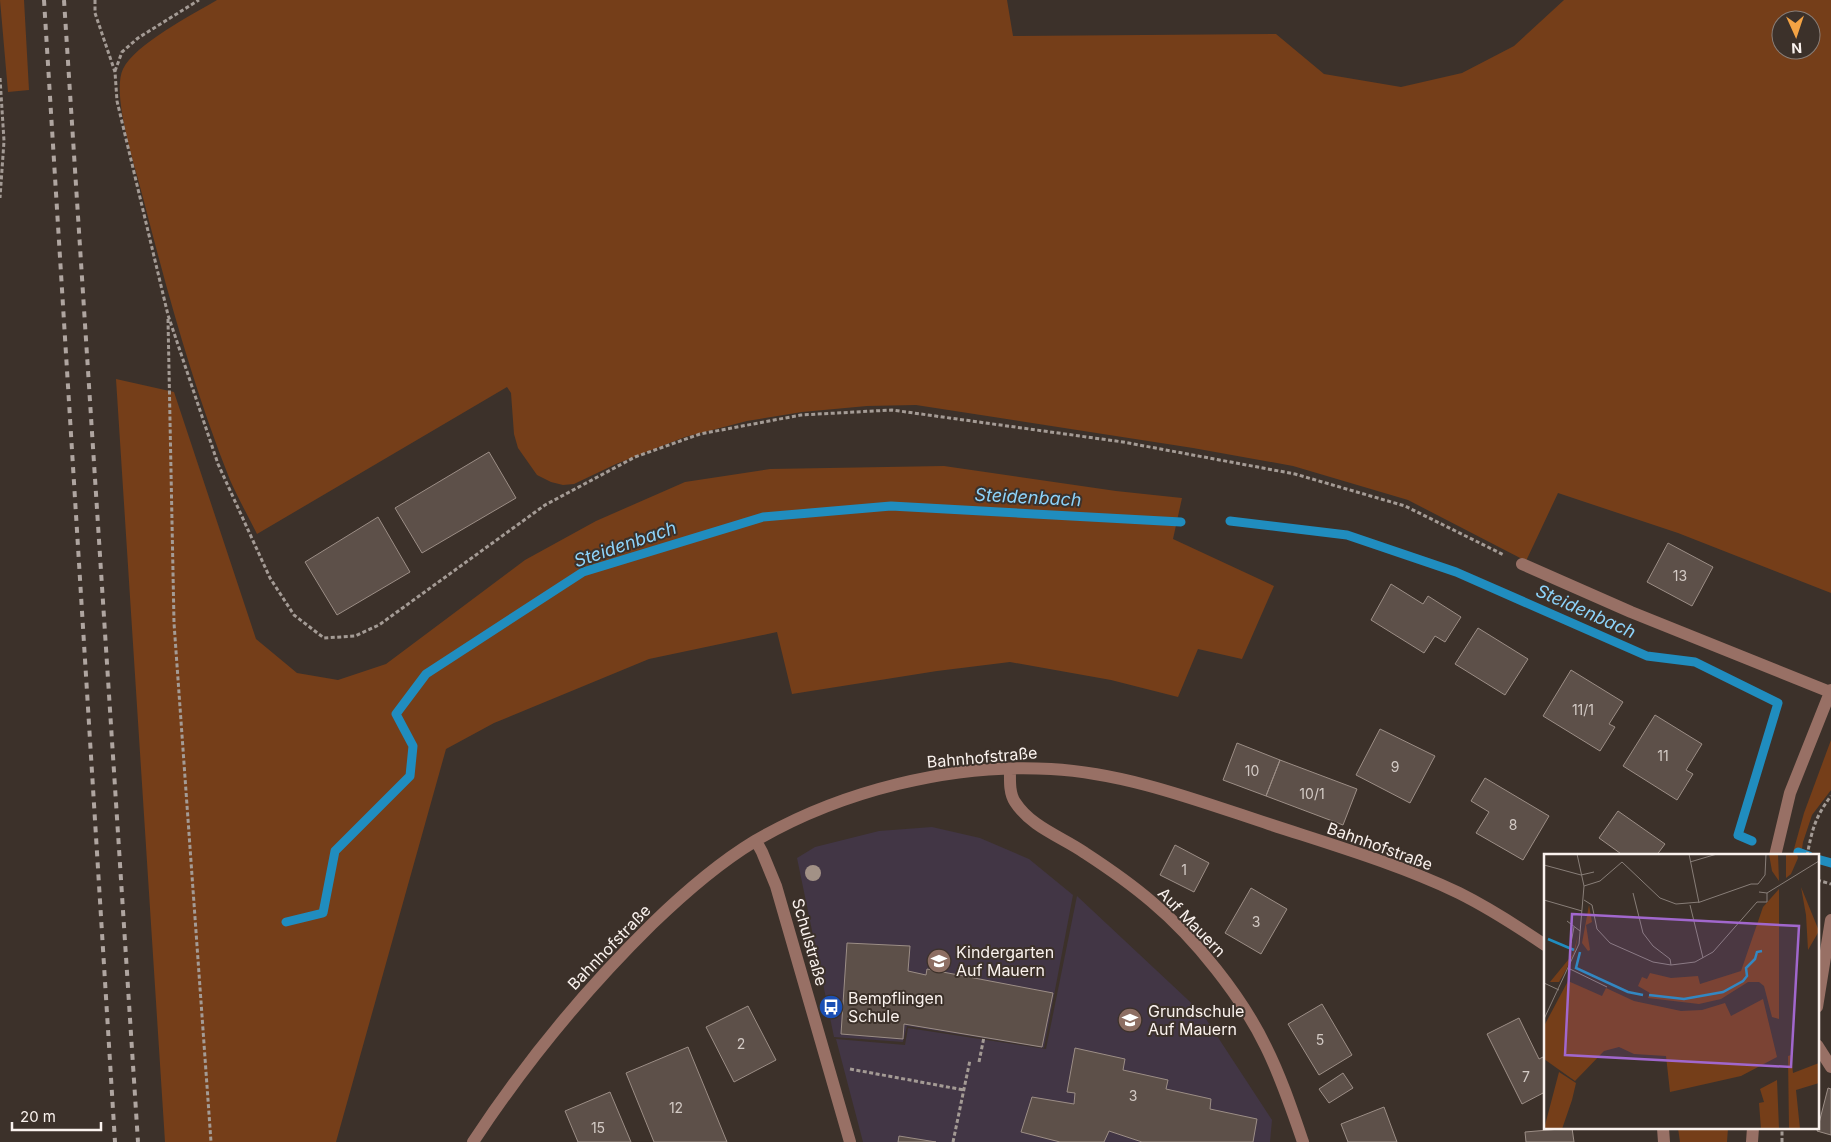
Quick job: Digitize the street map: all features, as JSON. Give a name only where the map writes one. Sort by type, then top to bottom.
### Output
[{"type":"street","points":[[1522,564],[1631,612],[1830,691],[1790,793],[1775,854]]},
{"type":"street","name":"Bahnhofstraße","points":[[473,1142],[533,1058],[589,989],[620,954],[679,897],[715,868],[756,841],[822,808],[866,792],[909,780],[961,772],[1010,769],[1049,769],[1089,773],[1124,780],[1246,816],[1425,878],[1503,917],[1544,944]]},
{"type":"street","name":"Auf Mauern","points":[[1010,769],[1010,785],[1014,801],[1026,815],[1046,830],[1085,852],[1136,889],[1175,923],[1214,969],[1235,996],[1266,1046],[1303,1142]]},
{"type":"street","name":"Schulstraße","points":[[756,841],[776,886],[850,1142]]},
{"type":"street","points":[[1818,1001],[1831,920]]},
{"type":"street","points":[[1818,1047],[1831,1067]]},
{"type":"path","points":[[95,0],[95,12],[115,72],[116,102],[168,314],[218,464],[270,578],[294,615],[324,638],[355,636],[379,625],[545,505],[635,457],[710,432],[801,416],[883,410],[1123,442],[1295,474],[1405,506],[1522,564]]},
{"type":"path","points":[[115,72],[122,52],[138,38],[199,0]]},
{"type":"path","points":[[0,78],[4,141],[0,198]]},
{"type":"path","points":[[168,314],[174,623],[211,1142]]},
{"type":"path","points":[[1807,854],[1813,826],[1831,796]]},
{"type":"path","points":[[1818,880],[1831,884]]},
{"type":"path","points":[[979,1062],[984,1037]]},
{"type":"path","points":[[953,1142],[970,1060]]},
{"type":"path","points":[[828,1065],[964,1090]]},
{"type":"shaded area","points":[[0,0],[24,0],[29,90],[8,92]]},
{"type":"shaded area","points":[[217,0],[1007,0],[1013,36],[1276,34],[1324,74],[1401,87],[1462,73],[1514,46],[1564,0],[1831,0],[1831,593],[1678,533],[1558,493],[1526,561],[1408,500],[1293,466],[1193,448],[916,405],[867,406],[802,412],[747,421],[685,437],[616,464],[574,484],[563,485],[551,482],[537,475],[518,448],[514,434],[511,393],[507,387],[257,534],[230,480],[192,374],[171,303],[125,130],[122,112],[120,80],[123,69],[129,59],[151,40]]},
{"type":"shaded area","points":[[116,379],[174,392],[256,639],[297,673],[338,680],[386,664],[525,560],[596,521],[685,482],[770,469],[944,466],[1116,491],[1182,498],[1173,539],[1274,586],[1242,659],[1198,649],[1178,697],[1111,680],[1010,662],[937,671],[792,694],[777,632],[649,659],[494,723],[446,749],[336,1142],[165,1142]]},
{"type":"shaded area","points":[[1831,740],[1831,790],[1812,815],[1803,842],[1801,854],[1793,854],[1804,813]]},
{"type":"shaded area","name":"Kindergarten Auf Mauern","points":[[932,827],[980,838],[1029,859],[1073,895],[1044,1048],[907,1026],[903,1042],[834,1037],[797,858],[815,847],[879,831]]},
{"type":"shaded area","name":"Grundschule Auf Mauern","points":[[1077,896],[1202,1013],[1272,1120],[1270,1142],[863,1142],[836,1039],[905,1045],[908,1028],[1046,1049]]},
{"type":"shaded area","points":[[1678,1130],[1728,1130],[1727,1142],[1680,1142]]},
{"type":"building","points":[[489,452],[516,498],[422,553],[395,508]]},
{"type":"building","points":[[378,517],[410,572],[337,615],[305,562]]},
{"type":"building","points":[[1668,543],[1713,567],[1692,606],[1647,582]]},
{"type":"building","points":[[1391,584],[1423,604],[1428,596],[1461,617],[1445,642],[1435,636],[1424,653],[1371,620]]},
{"type":"building","points":[[1478,628],[1528,659],[1505,695],[1455,664]]},
{"type":"building","points":[[1571,670],[1623,702],[1609,724],[1615,727],[1600,751],[1543,716]]},
{"type":"building","points":[[1655,715],[1702,744],[1686,770],[1693,774],[1677,800],[1623,766]]},
{"type":"building","points":[[1380,729],[1435,756],[1410,803],[1356,775]]},
{"type":"building","points":[[1237,743],[1280,760],[1266,796],[1223,780]]},
{"type":"building","points":[[1280,760],[1357,789],[1343,825],[1266,796]]},
{"type":"building","points":[[1485,778],[1549,816],[1523,860],[1476,833],[1489,812],[1471,801]]},
{"type":"building","points":[[1618,811],[1665,844],[1658,854],[1621,854],[1599,838]]},
{"type":"building","points":[[1175,845],[1209,863],[1194,892],[1160,875]]},
{"type":"building","points":[[1251,888],[1287,909],[1261,954],[1225,933]]},
{"type":"building","points":[[847,943],[910,946],[908,971],[926,975],[927,969],[1053,993],[1042,1047],[904,1024],[903,1039],[841,1034]]},
{"type":"building","points":[[1322,1004],[1352,1055],[1319,1075],[1288,1024]]},
{"type":"building","points":[[748,1006],[776,1060],[734,1082],[706,1027]]},
{"type":"building","points":[[1519,1018],[1539,1059],[1544,1056],[1544,1093],[1522,1104],[1487,1034]]},
{"type":"building","points":[[688,1047],[727,1142],[654,1142],[626,1073]]},
{"type":"building","points":[[1075,1048],[1125,1059],[1123,1070],[1168,1080],[1166,1089],[1211,1099],[1210,1109],[1257,1119],[1253,1142],[1142,1142],[1109,1131],[1104,1142],[1060,1142],[1021,1132],[1032,1097],[1074,1104],[1075,1093],[1067,1092]]},
{"type":"building","points":[[1343,1073],[1353,1088],[1329,1103],[1319,1089]]},
{"type":"building","points":[[1828,1088],[1831,1089],[1831,1135],[1817,1131]]},
{"type":"building","points":[[610,1092],[631,1142],[578,1142],[565,1111]]},
{"type":"building","points":[[1384,1107],[1397,1142],[1348,1142],[1341,1124]]},
{"type":"building","points":[[1572,1130],[1574,1142],[1526,1142],[1525,1132]]},
{"type":"building","points":[[899,1136],[936,1142],[898,1142]]},
{"type":"waterway","name":"Steidenbach","points":[[286,922],[323,913],[335,851],[410,776],[413,746],[396,714],[426,674],[583,572],[763,517],[891,506],[1181,522]]},
{"type":"waterway","name":"Steidenbach","points":[[1230,521],[1347,535],[1456,572],[1647,656],[1695,662],[1778,703],[1738,835],[1752,841]]},
{"type":"waterway","name":"Steidenbach","points":[[1798,852],[1804,854]]},
{"type":"waterway","name":"Steidenbach","points":[[1818,859],[1831,863]]},
{"type":"railway","points":[[44,0],[115,1142]]},
{"type":"railway","points":[[64,0],[138,1142]]},
{"type":"place","name":"Kindergarten Auf Mauern","points":[[939,961]]},
{"type":"place","name":"Bempflingen Schule","points":[[831,1007]]},
{"type":"place","name":"Grundschule Auf Mauern","points":[[1130,1020]]}]
